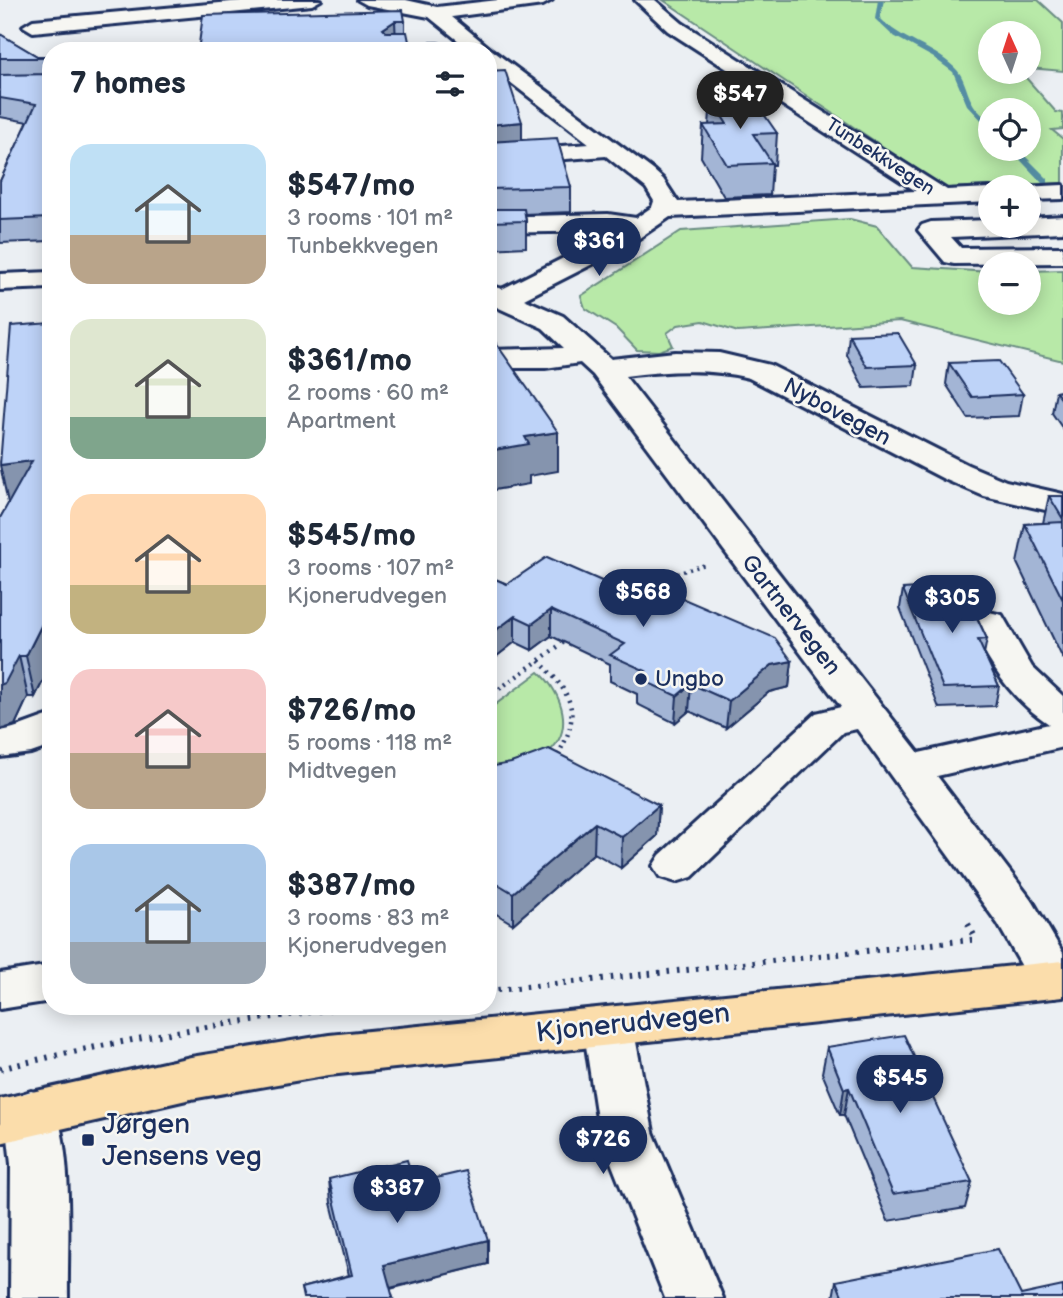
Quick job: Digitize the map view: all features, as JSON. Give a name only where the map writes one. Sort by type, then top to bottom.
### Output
[{"type":"main road","name":"Kjonerudvegen","points":[[16,1117],[191,1078],[328,1055],[1059,979]]},
{"type":"street","points":[[33,26],[312,0]]},
{"type":"street","points":[[367,0],[417,7],[436,13],[472,42]]},
{"type":"street","points":[[436,13],[543,0]]},
{"type":"street","name":"Tunbekkvegen","points":[[644,0],[675,27],[942,197]]},
{"type":"street","points":[[497,62],[655,184],[666,201],[664,210],[643,226],[571,266],[497,296]]},
{"type":"street","points":[[497,157],[612,149]]},
{"type":"street","points":[[1041,193],[1063,192]]},
{"type":"street","name":"Tunbekkvegen","points":[[664,210],[978,196]]},
{"type":"street","points":[[497,225],[608,222],[643,226]]},
{"type":"street","points":[[1063,224],[931,230],[954,256],[1063,255]]},
{"type":"street","points":[[0,282],[42,280]]},
{"type":"street","name":"Gartnervegen","points":[[497,296],[553,322],[596,361],[869,714],[1016,914],[1059,979]]},
{"type":"street","name":"Nybovegen","points":[[497,359],[719,362],[759,371],[956,472],[996,489],[1063,504]]},
{"type":"street","points":[[989,623],[1017,678],[1063,715]]},
{"type":"street","points":[[676,866],[830,722],[869,714]]},
{"type":"street","points":[[0,744],[31,740],[42,733]]},
{"type":"street","points":[[909,769],[1063,734]]},
{"type":"street","points":[[0,991],[42,984]]},
{"type":"street","points":[[608,1026],[626,1132],[694,1298]]},
{"type":"street","points":[[16,1117],[38,1164],[40,1298]]},
{"type":"path","points":[[619,603],[652,581],[687,569],[745,556]]},
{"type":"path","points":[[497,691],[576,633]]},
{"type":"path","points":[[539,661],[562,682],[569,695],[572,712],[572,728],[551,766]]},
{"type":"path","points":[[497,990],[985,938]]},
{"type":"path","points":[[0,1069],[200,1026],[287,1015]]},
{"type":"green space","points":[[663,0],[1038,0],[1063,23],[1063,71],[1041,69],[1041,21],[978,21],[978,84],[1032,84],[1056,112],[1063,113],[1063,129],[1052,130],[1063,139],[1063,183],[1041,184],[1041,175],[978,175],[978,187],[945,188]]},
{"type":"green space","points":[[850,219],[877,226],[912,267],[978,271],[978,315],[1041,315],[1041,271],[1063,270],[1063,361],[900,321],[738,332],[703,321],[678,325],[667,333],[673,346],[659,351],[637,350],[616,328],[585,308],[581,296],[681,231]]},
{"type":"green space","points":[[539,672],[554,690],[562,712],[561,735],[555,745],[540,758],[497,772],[497,703]]},
{"type":"building","points":[[403,10],[405,21],[395,21],[383,29],[386,32],[407,32],[409,42],[199,42],[203,15]]},
{"type":"building","points":[[0,34],[37,56],[42,56],[42,58],[0,58]]},
{"type":"building","points":[[497,70],[505,70],[522,122],[497,124]]},
{"type":"building","points":[[42,74],[42,218],[0,220],[0,181],[36,104],[0,98],[0,75]]},
{"type":"building","points":[[752,97],[777,133],[753,134],[772,163],[727,165],[703,125],[727,124],[711,99]]},
{"type":"building","points":[[557,138],[571,187],[497,189],[497,141]]},
{"type":"building","points":[[497,209],[524,209],[526,221],[497,222]]},
{"type":"building","points":[[42,324],[42,624],[26,656],[19,656],[5,683],[0,685],[0,518],[32,461],[0,465],[11,326]]},
{"type":"building","points":[[898,333],[917,365],[867,367],[849,335]]},
{"type":"building","points":[[497,345],[558,432],[525,437],[529,444],[497,449]]},
{"type":"building","points":[[999,361],[1023,394],[972,397],[949,363]]},
{"type":"building","points":[[1063,391],[1063,401],[1056,392]]},
{"type":"building","points":[[1049,496],[1063,496],[1063,519]]},
{"type":"building","points":[[1063,522],[1063,600],[1025,524]]},
{"type":"building","points":[[547,557],[636,596],[651,585],[775,638],[792,661],[772,665],[729,701],[691,684],[677,696],[638,678],[646,671],[610,655],[625,644],[551,610],[532,624],[515,616],[497,629],[497,580],[507,584]]},
{"type":"building","points":[[969,585],[975,598],[971,605],[987,639],[978,640],[999,686],[943,688],[903,589]]},
{"type":"building","points":[[549,749],[659,805],[622,837],[595,823],[513,893],[497,883],[497,765]]},
{"type":"building","points":[[904,1035],[972,1182],[893,1194],[849,1088],[844,1089],[827,1047]]},
{"type":"building","points":[[407,1160],[414,1183],[466,1171],[488,1240],[384,1265],[393,1298],[304,1298],[301,1288],[352,1275],[329,1179]]},
{"type":"building","points":[[998,1249],[1021,1295],[1063,1286],[1063,1298],[843,1298],[836,1281]]},
{"type":"waterway","points":[[881,0],[877,18],[895,34],[936,56],[955,71],[970,105],[978,114]]},
{"type":"waterway","points":[[1026,161],[1045,181]]},
{"type":"place","name":"Ungbo","points":[[641,679]]},
{"type":"place","name":"Jørgen Jensens veg","points":[[88,1140]]}]
